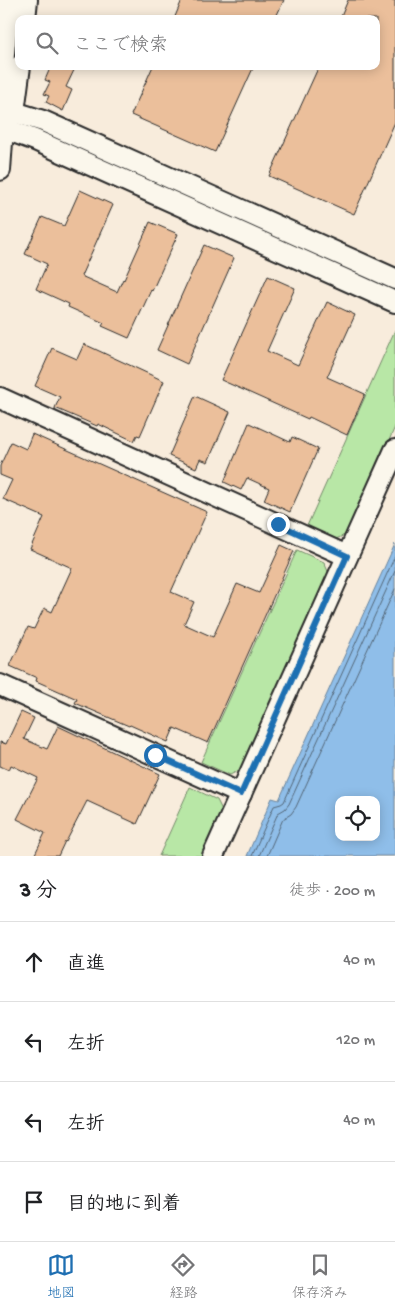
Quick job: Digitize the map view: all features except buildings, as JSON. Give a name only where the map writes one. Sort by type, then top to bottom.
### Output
[{"type":"street","points":[[15,2],[23,15]]},
{"type":"street","points":[[0,43],[15,2]]},
{"type":"street","points":[[0,97],[15,2]]},
{"type":"street","points":[[0,170],[3,119],[19,70]]},
{"type":"street","points":[[3,119],[43,121],[395,279]]},
{"type":"street","points":[[3,119],[35,140],[395,302]]},
{"type":"street","points":[[212,220],[221,201]]},
{"type":"street","points":[[0,398],[347,556]]},
{"type":"street","points":[[213,856],[395,450]]},
{"type":"street","points":[[0,685],[241,794]]},
{"type":"green space","points":[[395,330],[395,427],[347,534],[336,539],[307,526]]},
{"type":"green space","points":[[297,550],[324,562],[329,574],[240,770],[230,775],[201,762]]},
{"type":"green space","points":[[190,787],[217,800],[223,812],[203,856],[159,856]]},
{"type":"water","points":[[395,544],[395,856],[247,856],[272,798],[279,800]]},
{"type":"route","points":[[155,755],[241,794],[347,556],[278,524]]}]
